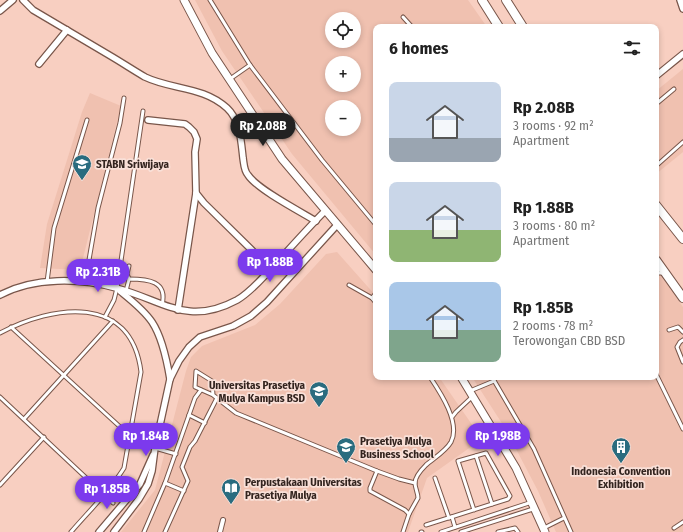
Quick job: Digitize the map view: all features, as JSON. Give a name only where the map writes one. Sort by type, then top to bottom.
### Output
[{"type":"main road","points":[[482,0],[497,24]]},
{"type":"main road","points":[[506,0],[522,24]]},
{"type":"main road","points":[[659,209],[683,239]]},
{"type":"main road","points":[[659,264],[683,298]]},
{"type":"street","points":[[0,11],[13,0]]},
{"type":"street","points":[[23,0],[33,10],[145,76],[167,85],[206,94],[219,101],[228,108],[236,118],[244,164],[248,175],[264,189],[316,221]]},
{"type":"street","points":[[184,0],[212,53],[282,159],[373,267]]},
{"type":"street","points":[[680,0],[683,9]]},
{"type":"street","points":[[39,64],[67,30]]},
{"type":"street","points":[[659,74],[683,54]]},
{"type":"street","points":[[148,120],[185,124],[194,132],[197,139],[195,152],[196,193],[178,310]]},
{"type":"street","points":[[196,193],[204,203],[271,269]]},
{"type":"street","points":[[0,295],[30,284],[57,281],[85,282],[117,288],[178,310],[196,312],[207,311],[222,307],[239,299],[253,288],[325,211]]},
{"type":"street","points":[[114,532],[139,499],[148,484],[154,462],[155,449],[170,379],[179,361],[189,347],[200,337],[233,326],[251,316],[267,302],[337,225]]},
{"type":"street","points":[[117,288],[139,307],[152,322],[167,356],[170,379]]},
{"type":"street","points":[[463,380],[516,468],[544,530]]},
{"type":"street","points":[[99,532],[140,484],[155,449]]},
{"type":"street","points":[[220,532],[223,520]]},
{"type":"lane","points":[[210,0],[250,65],[322,160],[373,221]]},
{"type":"lane","points":[[403,17],[409,24]]},
{"type":"lane","points":[[230,79],[250,65]]},
{"type":"lane","points":[[659,102],[674,89]]},
{"type":"lane","points":[[85,282],[98,208],[120,123],[124,98]]},
{"type":"lane","points":[[105,317],[114,300],[117,288],[143,111]]},
{"type":"lane","points":[[47,282],[54,228],[87,120]]},
{"type":"lane","points":[[659,163],[683,142]]},
{"type":"lane","points":[[89,265],[119,271]]},
{"type":"lane","points":[[126,291],[129,279],[129,266]]},
{"type":"lane","points":[[659,273],[665,273]]},
{"type":"lane","points":[[129,279],[140,279],[160,285],[163,290],[162,305]]},
{"type":"lane","points":[[349,285],[372,298]]},
{"type":"lane","points":[[0,333],[35,318],[50,314],[70,312],[83,313],[105,317],[122,328],[132,341],[139,358],[141,372],[124,468],[105,494],[71,532]]},
{"type":"lane","points":[[24,419],[113,321]]},
{"type":"lane","points":[[669,330],[678,327],[683,332]]},
{"type":"lane","points":[[11,328],[130,436]]},
{"type":"lane","points":[[683,340],[677,347],[683,362]]},
{"type":"lane","points":[[213,394],[212,380],[196,371],[194,386],[213,394],[236,413],[377,471],[415,483]]},
{"type":"lane","points":[[403,532],[409,514],[418,498],[415,483],[416,477],[423,468],[451,441],[453,424],[452,417],[441,393],[432,380]]},
{"type":"lane","points":[[659,380],[683,429]]},
{"type":"lane","points":[[452,417],[471,394],[494,381],[534,449],[571,532]]},
{"type":"lane","points":[[144,532],[176,454],[195,398],[201,390]]},
{"type":"lane","points":[[0,397],[114,503]]},
{"type":"lane","points":[[165,532],[188,481],[182,467],[190,447],[196,441],[217,398]]},
{"type":"lane","points":[[189,415],[205,423]]},
{"type":"lane","points":[[0,485],[44,438]]},
{"type":"lane","points":[[155,449],[176,454]]},
{"type":"lane","points":[[426,525],[450,518],[508,499],[510,496],[488,454],[484,453],[458,461],[474,510]]},
{"type":"lane","points":[[476,456],[492,504]]},
{"type":"lane","points":[[377,471],[370,491],[405,510],[409,514]]},
{"type":"lane","points":[[435,478],[450,518],[455,527]]},
{"type":"lane","points":[[165,482],[184,491]]},
{"type":"lane","points":[[441,532],[534,505]]},
{"type":"lane","points":[[461,532],[534,505]]},
{"type":"lane","points":[[544,530],[564,518]]},
{"type":"lane","points":[[674,528],[683,522]]},
{"type":"lane","points":[[498,532],[515,528],[518,532]]},
{"type":"shaded area","points":[[195,0],[468,0],[485,24],[373,24],[373,251],[292,154],[222,51]]},
{"type":"shaded area","points":[[683,69],[683,152],[659,172],[659,89]]},
{"type":"shaded area","name":"STABN Sriwijaya","points":[[90,93],[121,106],[80,270],[40,268],[47,224],[82,112]]},
{"type":"shaded area","name":"Universitas Prasetiya Mulya Kampus BSD","points":[[337,252],[373,293],[373,380],[441,380],[482,439],[427,478],[408,532],[121,532],[155,490],[191,357],[202,346],[255,325],[280,304],[326,254]]},
{"type":"shaded area","name":"Indonesia Convention Exhibition","points":[[659,273],[683,307],[683,532],[556,532],[538,491],[505,428],[474,380],[659,380]]},
{"type":"place","name":"STABN Sriwijaya","points":[[82,181]]},
{"type":"place","name":"Universitas Prasetiya Mulya Kampus BSD","points":[[319,408]]},
{"type":"place","name":"Prasetiya Mulya Business School","points":[[346,464]]},
{"type":"place","name":"Indonesia Convention Exhibition","points":[[621,464]]},
{"type":"place","name":"Perpustakaan Universitas Prasetiya Mulya","points":[[231,505]]}]
